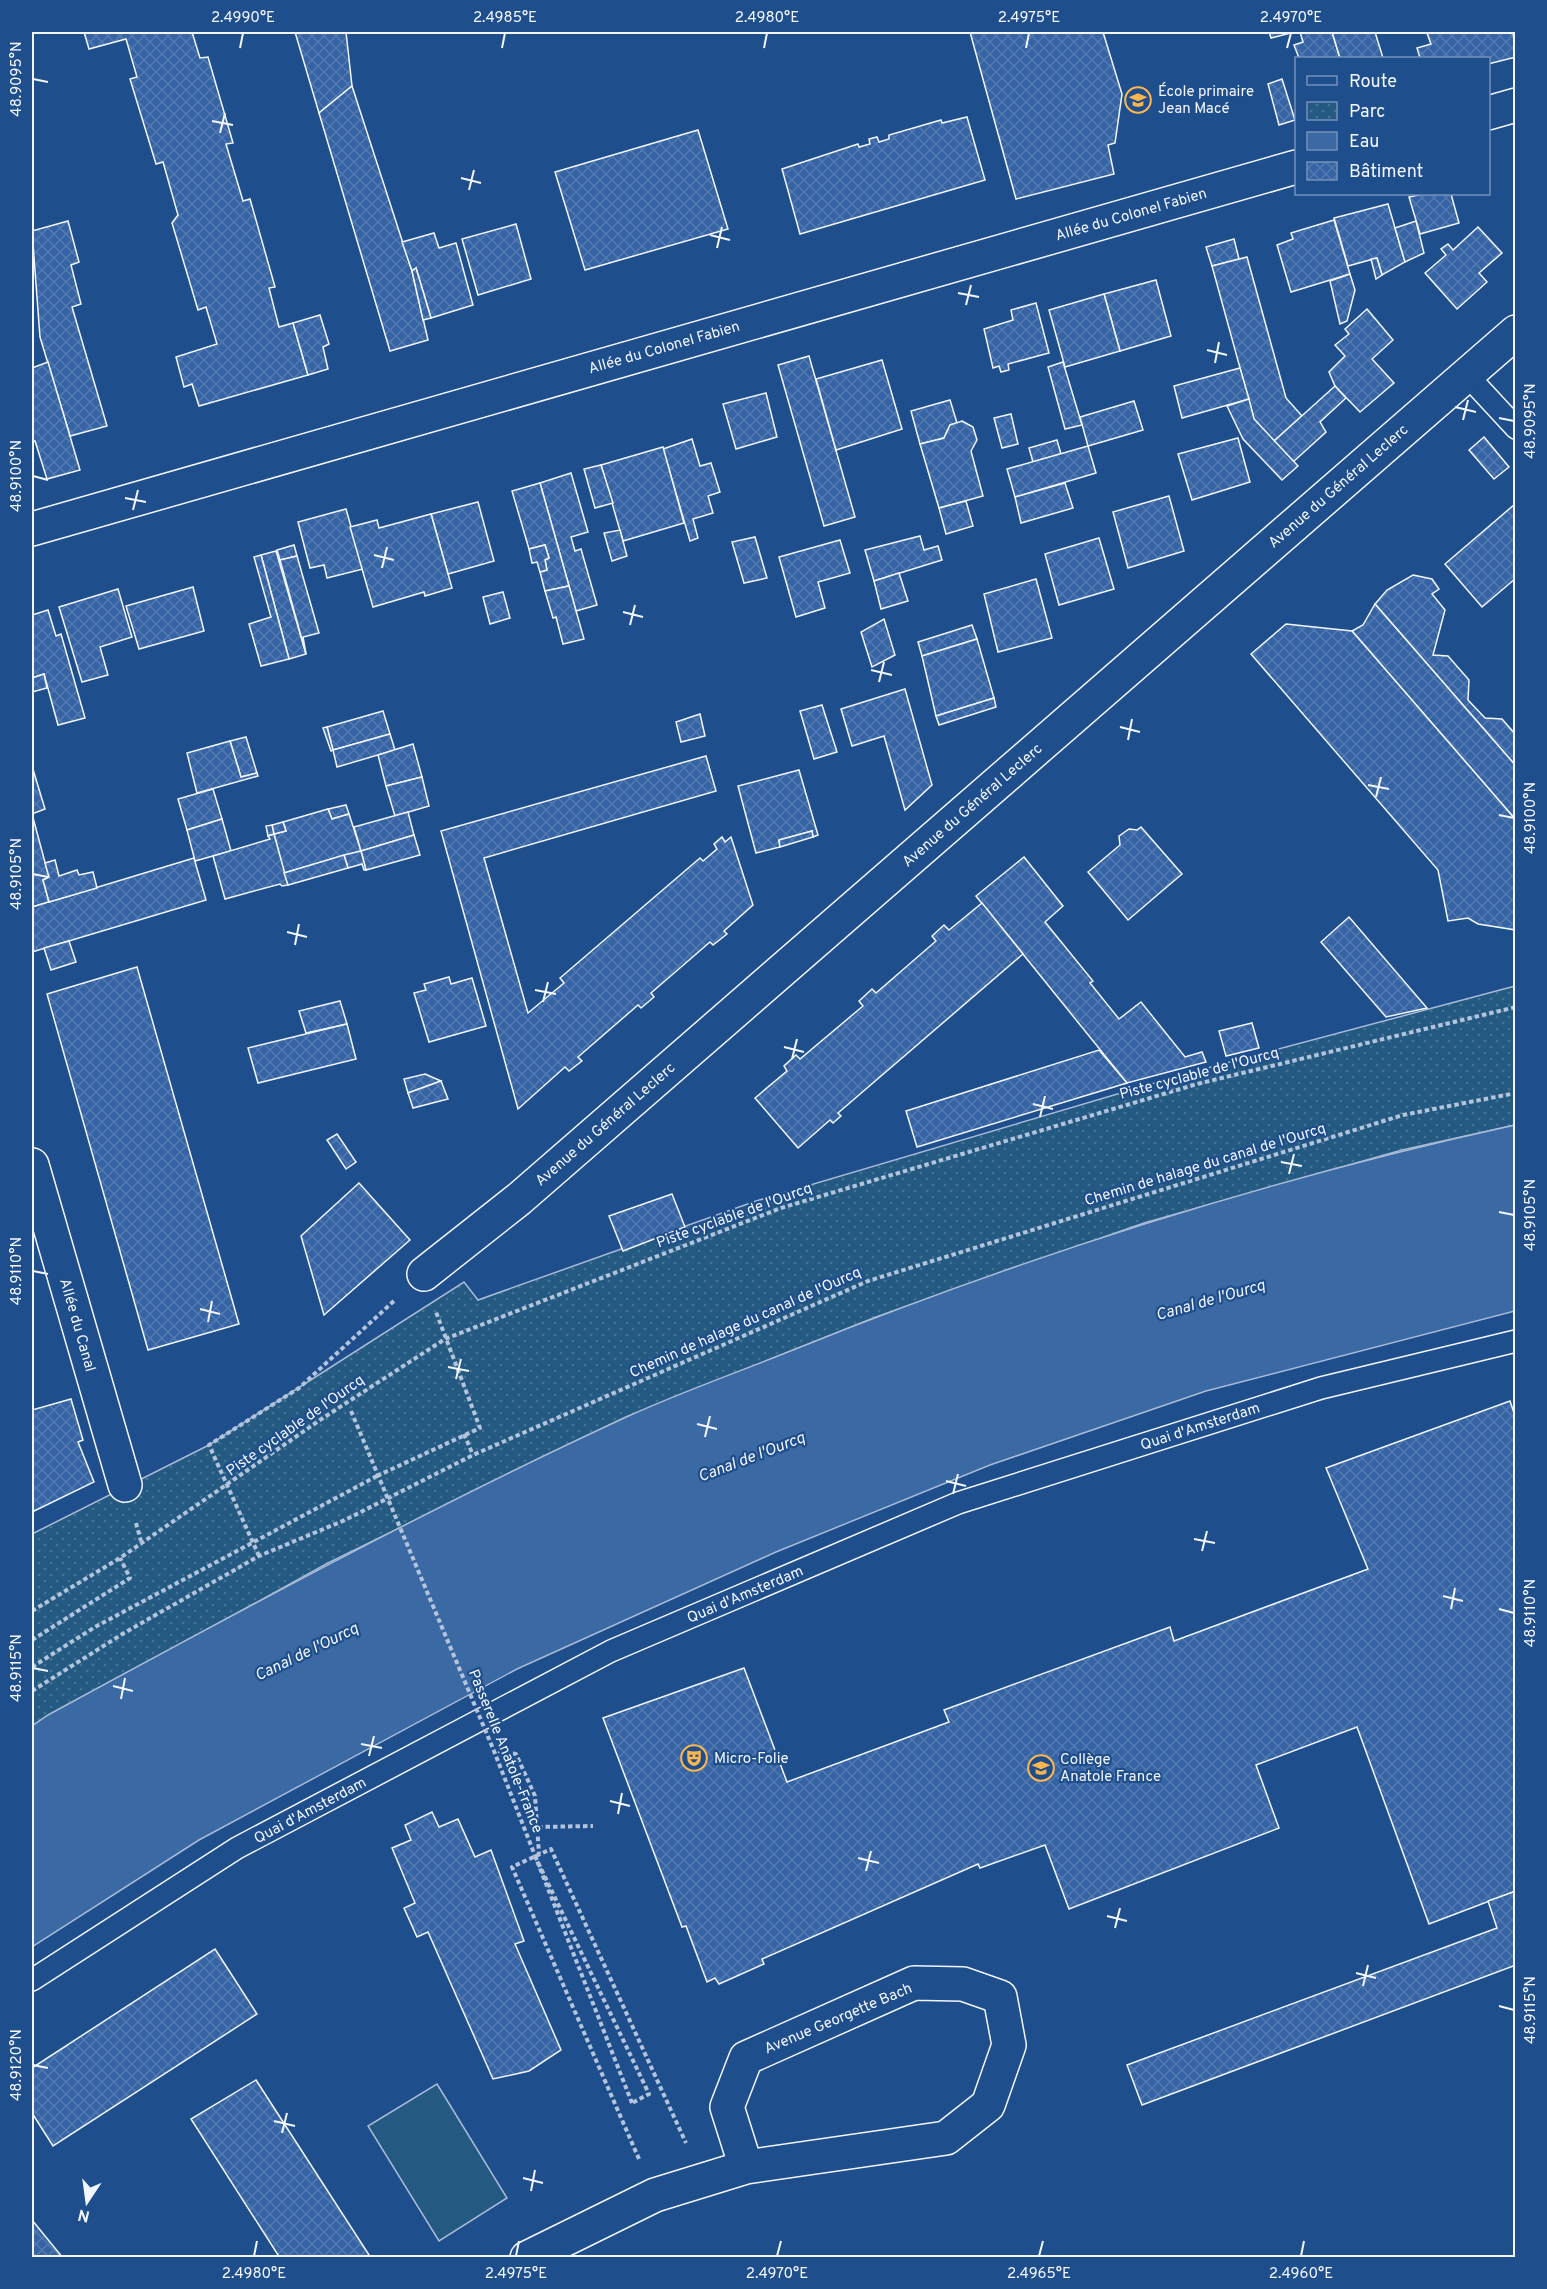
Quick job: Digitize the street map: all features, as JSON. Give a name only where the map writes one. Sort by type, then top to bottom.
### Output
[{"type":"street","points":[[1490,112],[1515,105]]},
{"type":"street","name":"Allée du Colonel Fabien","points":[[32,529],[1295,167]]},
{"type":"street","name":"Avenue du Général Leclerc","points":[[424,1274],[519,1199],[1515,332]]},
{"type":"street","name":"Allée du Canal","points":[[32,1165],[125,1485]]},
{"type":"street","name":"Avenue Georgette Bach","points":[[527,2258],[655,2195],[746,2167],[946,2138],[988,2105],[1010,2045],[1000,1997],[963,1984],[914,1983],[746,2058],[727,2107],[746,2167]]},
{"type":"lane","points":[[1466,374],[1515,428]]},
{"type":"lane","name":"Quai d'Amsterdam","points":[[32,1980],[237,1848],[611,1650],[958,1503],[1321,1388],[1515,1341]]},
{"type":"path","name":"Piste cyclable de l'Ourcq","points":[[32,1611],[120,1558],[323,1418],[445,1339],[781,1208],[1197,1084],[1515,1007]]},
{"type":"path","name":"Chemin de halage du canal de l'Ourcq","points":[[32,1691],[124,1633],[260,1556],[345,1520],[473,1455],[868,1281],[1403,1115],[1515,1093]]},
{"type":"path","points":[[260,1556],[209,1445],[299,1388],[424,1274]]},
{"type":"path","points":[[32,1667],[95,1627],[377,1476],[480,1428],[445,1339]]},
{"type":"path","name":"Passerelle Anatole-France","points":[[351,1411],[494,1750],[632,2103],[649,2094],[543,1875],[537,1855]]},
{"type":"path","points":[[464,1434],[473,1455]]},
{"type":"path","points":[[32,1640],[130,1578],[120,1558]]},
{"type":"path","points":[[494,1750],[516,1754],[536,1796],[537,1855]]},
{"type":"path","points":[[538,1827],[593,1826]]},
{"type":"path","points":[[655,2195],[512,1867],[550,1849],[703,2180]]},
{"type":"green space","points":[[1515,986],[1515,1125],[1402,1150],[1144,1223],[876,1317],[626,1417],[328,1563],[32,1726],[32,1534],[209,1445],[464,1282],[478,1300],[756,1201],[1185,1074]]},
{"type":"green space","points":[[437,2084],[507,2198],[439,2241],[368,2126]]},
{"type":"water","name":"Canal de l'Ourcq","points":[[1515,1125],[1515,1311],[1206,1391],[990,1465],[776,1552],[517,1669],[199,1840],[32,1947],[32,1726],[48,1715],[405,1525],[549,1453],[686,1392],[970,1283],[1150,1222],[1331,1170]]},
{"type":"building","points":[[84,32],[192,32],[200,58],[208,57],[233,143],[226,144],[243,201],[250,199],[275,287],[269,288],[279,327],[293,323],[308,375],[199,406],[192,384],[184,387],[176,357],[217,344],[206,307],[198,310],[172,223],[178,215],[163,162],[156,164],[130,79],[137,77],[126,39],[89,49]]},
{"type":"building","points":[[295,32],[346,32],[352,86],[319,113]]},
{"type":"building","points":[[970,32],[1103,32],[1122,94],[1115,143],[1108,145],[1114,174],[1016,199]]},
{"type":"building","points":[[1269,32],[1291,32],[1291,33],[1271,38]]},
{"type":"building","points":[[1300,32],[1332,32],[1340,57],[1299,57],[1294,45],[1303,42]]},
{"type":"building","points":[[1332,32],[1375,32],[1383,57],[1340,57]]},
{"type":"building","points":[[1513,32],[1516,57],[1490,64],[1490,57],[1420,57],[1417,48],[1431,44],[1427,33]]},
{"type":"building","points":[[1282,79],[1295,120],[1279,125],[1268,84]]},
{"type":"building","points":[[352,86],[412,271],[428,340],[390,351],[319,113]]},
{"type":"building","points":[[967,117],[985,180],[800,234],[782,169],[858,144],[859,147],[870,144],[869,139],[877,137],[879,142],[889,139],[889,135],[941,120],[942,123]]},
{"type":"building","points":[[698,130],[728,229],[585,270],[555,172]]},
{"type":"building","points":[[1451,195],[1459,223],[1420,234],[1409,197]]},
{"type":"building","points":[[1388,204],[1405,262],[1382,275],[1377,258],[1348,266],[1334,218]]},
{"type":"building","points":[[1334,220],[1350,274],[1291,292],[1277,245],[1293,239],[1291,233]]},
{"type":"building","points":[[68,221],[79,262],[71,265],[81,304],[72,307],[107,426],[70,436],[40,337],[32,231]]},
{"type":"building","points":[[1416,221],[1424,253],[1405,262],[1395,228]]},
{"type":"building","points":[[516,224],[531,279],[478,295],[462,239]]},
{"type":"building","points":[[1478,227],[1502,253],[1479,273],[1487,282],[1457,309],[1425,273],[1446,255],[1441,249],[1448,244],[1453,250]]},
{"type":"building","points":[[434,233],[439,248],[456,243],[473,305],[431,318],[416,268],[412,271],[402,242]]},
{"type":"building","points":[[1234,239],[1239,259],[1212,266],[1206,247]]},
{"type":"building","points":[[1247,257],[1286,398],[1302,416],[1274,441],[1254,419],[1212,266]]},
{"type":"building","points":[[1377,258],[1382,275],[1376,279],[1371,259]]},
{"type":"building","points":[[416,268],[431,318],[423,320],[412,271]]},
{"type":"building","points":[[1350,274],[1355,290],[1347,321],[1340,324],[1330,281]]},
{"type":"building","points":[[1156,280],[1171,336],[1120,351],[1104,294]]},
{"type":"building","points":[[1104,294],[1120,351],[1065,367],[1049,310]]},
{"type":"building","points":[[1036,303],[1049,353],[1008,364],[1009,370],[1001,372],[999,366],[993,368],[984,329],[1013,320],[1011,310]]},
{"type":"building","points":[[1367,309],[1393,340],[1372,359],[1394,383],[1360,412],[1335,386],[1329,372],[1345,356],[1335,345],[1349,334],[1345,329]]},
{"type":"building","points":[[320,315],[329,344],[323,347],[328,369],[308,375],[293,323]]},
{"type":"building","points":[[809,356],[855,517],[824,526],[778,365]]},
{"type":"building","points":[[882,360],[902,429],[836,450],[816,379]]},
{"type":"building","points":[[48,362],[80,470],[47,479],[35,441],[32,442],[32,368]]},
{"type":"building","points":[[1063,362],[1082,425],[1065,429],[1048,367]]},
{"type":"building","points":[[1240,368],[1249,399],[1182,418],[1174,386]]},
{"type":"building","points":[[1335,386],[1346,398],[1320,422],[1326,432],[1293,462],[1274,441]]},
{"type":"building","points":[[766,393],[777,437],[736,449],[723,404]]},
{"type":"building","points":[[1249,399],[1254,419],[1298,466],[1282,480],[1243,439],[1227,406]]},
{"type":"building","points":[[950,400],[957,423],[950,425],[944,438],[920,444],[911,411]]},
{"type":"building","points":[[1134,401],[1143,430],[1088,446],[1080,417]]},
{"type":"building","points":[[1011,414],[1018,444],[1002,448],[994,418]]},
{"type":"building","points":[[962,421],[973,427],[977,440],[971,451],[983,496],[939,508],[920,444],[944,438],[950,425]]},
{"type":"building","points":[[1484,437],[1509,467],[1494,479],[1469,450]]},
{"type":"building","points":[[1238,438],[1250,482],[1192,500],[1178,454]]},
{"type":"building","points":[[692,439],[700,466],[711,463],[720,492],[708,496],[713,513],[693,519],[698,538],[690,541],[663,449]]},
{"type":"building","points":[[1057,440],[1061,454],[1033,462],[1029,448]]},
{"type":"building","points":[[1088,446],[1096,473],[1015,497],[1007,469]]},
{"type":"building","points":[[663,447],[684,523],[623,541],[601,465]]},
{"type":"building","points":[[601,465],[613,503],[595,508],[584,469]]},
{"type":"building","points":[[571,473],[588,532],[571,537],[575,551],[581,549],[597,605],[576,611],[540,483]]},
{"type":"building","points":[[540,483],[569,586],[545,591],[540,572],[547,570],[545,560],[549,558],[545,545],[529,549],[512,491]]},
{"type":"building","points":[[1065,483],[1073,508],[1021,523],[1015,497]]},
{"type":"building","points":[[1169,496],[1184,551],[1128,568],[1113,512]]},
{"type":"building","points":[[966,501],[973,526],[946,534],[939,508]]},
{"type":"building","points":[[478,502],[494,561],[448,574],[431,514]]},
{"type":"building","points":[[1515,504],[1516,578],[1482,607],[1445,564]]},
{"type":"building","points":[[346,509],[363,569],[327,578],[324,565],[310,568],[298,522]]},
{"type":"building","points":[[431,514],[452,588],[425,596],[424,592],[373,607],[350,527],[377,520],[379,528]]},
{"type":"building","points":[[620,530],[627,556],[612,561],[604,533]]},
{"type":"building","points":[[920,536],[924,550],[938,546],[942,560],[874,581],[865,550]]},
{"type":"building","points":[[755,537],[767,578],[744,583],[732,542]]},
{"type":"building","points":[[1099,538],[1114,589],[1059,605],[1045,554]]},
{"type":"building","points":[[840,540],[850,573],[818,582],[825,608],[796,617],[779,557]]},
{"type":"building","points":[[294,545],[297,556],[280,560],[277,550]]},
{"type":"building","points":[[545,545],[549,558],[545,560],[547,570],[540,572],[537,562],[532,563],[529,549]]},
{"type":"building","points":[[276,551],[306,654],[289,659],[261,555]]},
{"type":"building","points":[[261,555],[289,659],[261,666],[249,624],[271,617],[254,557]]},
{"type":"building","points":[[297,556],[319,633],[303,637],[306,654],[280,560]]},
{"type":"building","points":[[899,573],[908,601],[881,609],[874,581]]},
{"type":"building","points":[[1413,575],[1432,579],[1439,589],[1432,594],[1445,610],[1433,655],[1448,656],[1469,680],[1468,700],[1485,718],[1502,719],[1516,735],[1516,766],[1375,604],[1387,590]]},
{"type":"building","points":[[1036,579],[1052,638],[998,652],[984,594]]},
{"type":"building","points":[[569,586],[584,639],[563,644],[556,617],[553,618],[545,591]]},
{"type":"building","points":[[193,587],[204,631],[139,649],[126,606]]},
{"type":"building","points":[[118,589],[132,637],[100,647],[108,675],[82,682],[59,607]]},
{"type":"building","points":[[503,592],[510,618],[490,624],[483,597]]},
{"type":"building","points":[[1375,604],[1516,766],[1516,820],[1352,631],[1363,625]]},
{"type":"building","points":[[48,610],[56,636],[61,634],[85,718],[58,725],[44,674],[32,678],[32,615]]},
{"type":"building","points":[[884,619],[895,655],[872,667],[861,632]]},
{"type":"building","points":[[1286,624],[1352,631],[1516,820],[1516,930],[1478,924],[1468,918],[1448,921],[1438,870],[1251,654]]},
{"type":"building","points":[[972,625],[977,639],[922,656],[918,642]]},
{"type":"building","points":[[977,639],[994,698],[936,716],[922,656]]},
{"type":"building","points":[[44,674],[47,688],[32,692],[32,678]]},
{"type":"building","points":[[905,689],[932,785],[905,810],[884,736],[852,746],[841,709]]},
{"type":"building","points":[[994,698],[996,707],[939,725],[936,716]]},
{"type":"building","points":[[822,705],[837,752],[814,759],[800,711]]},
{"type":"building","points":[[383,711],[390,734],[333,750],[327,727]]},
{"type":"building","points":[[700,714],[705,736],[681,742],[676,722]]},
{"type":"building","points":[[327,727],[333,750],[331,751],[323,728]]},
{"type":"building","points":[[390,734],[395,750],[337,767],[333,750]]},
{"type":"building","points":[[246,737],[257,773],[241,777],[230,741]]},
{"type":"building","points":[[230,741],[241,777],[257,773],[258,776],[197,793],[187,753]]},
{"type":"building","points":[[413,744],[422,777],[386,786],[378,755]]},
{"type":"building","points":[[706,756],[716,791],[484,858],[528,1013],[564,983],[560,978],[700,858],[703,861],[717,849],[714,844],[722,837],[725,842],[731,837],[753,905],[724,931],[727,934],[713,945],[710,942],[651,993],[654,997],[641,1008],[638,1005],[578,1057],[582,1061],[569,1071],[565,1067],[518,1109],[441,831]]},
{"type":"building","points":[[32,766],[45,809],[32,814]]},
{"type":"building","points":[[799,770],[818,835],[813,837],[812,831],[779,840],[780,847],[756,853],[738,786]]},
{"type":"building","points":[[422,777],[429,806],[395,816],[386,786]]},
{"type":"building","points":[[213,789],[222,819],[187,830],[178,799]]},
{"type":"building","points":[[346,805],[349,814],[332,819],[328,809]]},
{"type":"building","points":[[328,809],[332,819],[349,814],[361,851],[284,873],[274,834],[286,831],[283,822]]},
{"type":"building","points":[[408,812],[414,835],[361,851],[354,827]]},
{"type":"building","points":[[32,814],[49,877],[43,880],[49,902],[32,907]]},
{"type":"building","points":[[222,819],[231,851],[195,861],[187,830]]},
{"type":"building","points":[[283,822],[286,831],[274,834],[272,825]]},
{"type":"building","points":[[272,825],[274,834],[268,836],[266,826]]},
{"type":"building","points":[[1141,827],[1182,874],[1128,920],[1088,872],[1120,845],[1119,836],[1129,829],[1137,830]]},
{"type":"building","points":[[812,831],[813,837],[780,847],[779,840]]},
{"type":"building","points":[[274,834],[288,885],[280,884],[225,899],[213,856],[270,839],[268,836]]},
{"type":"building","points":[[414,835],[420,855],[366,870],[361,851]]},
{"type":"building","points":[[361,851],[366,870],[362,864],[348,868],[344,855]]},
{"type":"building","points":[[344,855],[348,868],[288,885],[284,873]]},
{"type":"building","points":[[1024,857],[1063,906],[1045,922],[1093,981],[1090,983],[1119,1019],[1141,1002],[1185,1057],[1202,1052],[1206,1062],[1127,1083],[976,896]]},
{"type":"building","points":[[194,858],[206,900],[32,952],[32,907]]},
{"type":"building","points":[[55,860],[59,876],[77,870],[79,875],[93,872],[97,888],[49,902],[43,880],[49,877],[45,863]]},
{"type":"building","points":[[982,903],[1023,954],[838,1113],[841,1116],[833,1123],[830,1120],[798,1148],[755,1098],[787,1071],[784,1066],[796,1055],[800,1059],[863,1006],[859,1001],[872,989],[876,993],[936,941],[932,936],[944,925],[949,930]]},
{"type":"building","points":[[1349,917],[1427,1008],[1386,1017],[1321,942]]},
{"type":"building","points":[[69,941],[76,962],[51,970],[44,948]]},
{"type":"building","points":[[137,967],[239,1324],[148,1350],[47,994]]},
{"type":"building","points":[[449,977],[451,984],[472,978],[486,1026],[429,1042],[414,993],[426,990],[424,984]]},
{"type":"building","points":[[340,1001],[347,1024],[306,1033],[299,1011]]},
{"type":"building","points":[[1252,1023],[1259,1048],[1226,1056],[1219,1031]]},
{"type":"building","points":[[347,1024],[356,1059],[258,1083],[248,1048]]},
{"type":"building","points":[[1099,1050],[1127,1083],[917,1147],[906,1111]]},
{"type":"building","points":[[425,1074],[441,1081],[408,1093],[404,1079]]},
{"type":"building","points":[[441,1081],[448,1099],[413,1108],[408,1093]]},
{"type":"building","points":[[337,1134],[356,1162],[346,1169],[327,1140]]},
{"type":"building","points":[[359,1183],[410,1240],[324,1315],[301,1236]]},
{"type":"building","points":[[672,1194],[685,1227],[623,1251],[609,1216]]},
{"type":"building","points":[[71,1399],[83,1440],[78,1442],[94,1482],[32,1512],[32,1410]]},
{"type":"building","points":[[1510,1401],[1516,1419],[1516,1891],[1429,1924],[1357,1727],[1256,1765],[1279,1828],[1069,1909],[1045,1845],[980,1868],[978,1864],[762,1959],[764,1964],[719,1984],[715,1978],[707,1982],[686,1926],[682,1927],[603,1718],[744,1668],[787,1782],[949,1722],[944,1710],[1170,1627],[1174,1641],[1368,1569],[1326,1468]]},
{"type":"building","points":[[432,1812],[439,1827],[458,1819],[475,1857],[491,1850],[524,1941],[515,1944],[561,2050],[529,2071],[493,2079],[428,1932],[417,1937],[404,1908],[415,1903],[392,1848],[411,1840],[405,1825]]},
{"type":"building","points":[[1516,1891],[1516,1965],[1142,2105],[1127,2065],[1497,1928],[1488,1901]]},
{"type":"building","points":[[215,1949],[257,2014],[53,2146],[32,2113],[32,2068]]},
{"type":"building","points":[[256,2080],[371,2258],[280,2258],[191,2119]]},
{"type":"building","points":[[32,2220],[63,2258],[32,2258]]},
{"type":"place","name":"École primaire Jean Macé","points":[[1138,100]]},
{"type":"place","name":"Micro-Folie","points":[[694,1758]]},
{"type":"place","name":"Collège Anatole France","points":[[1041,1768]]}]
